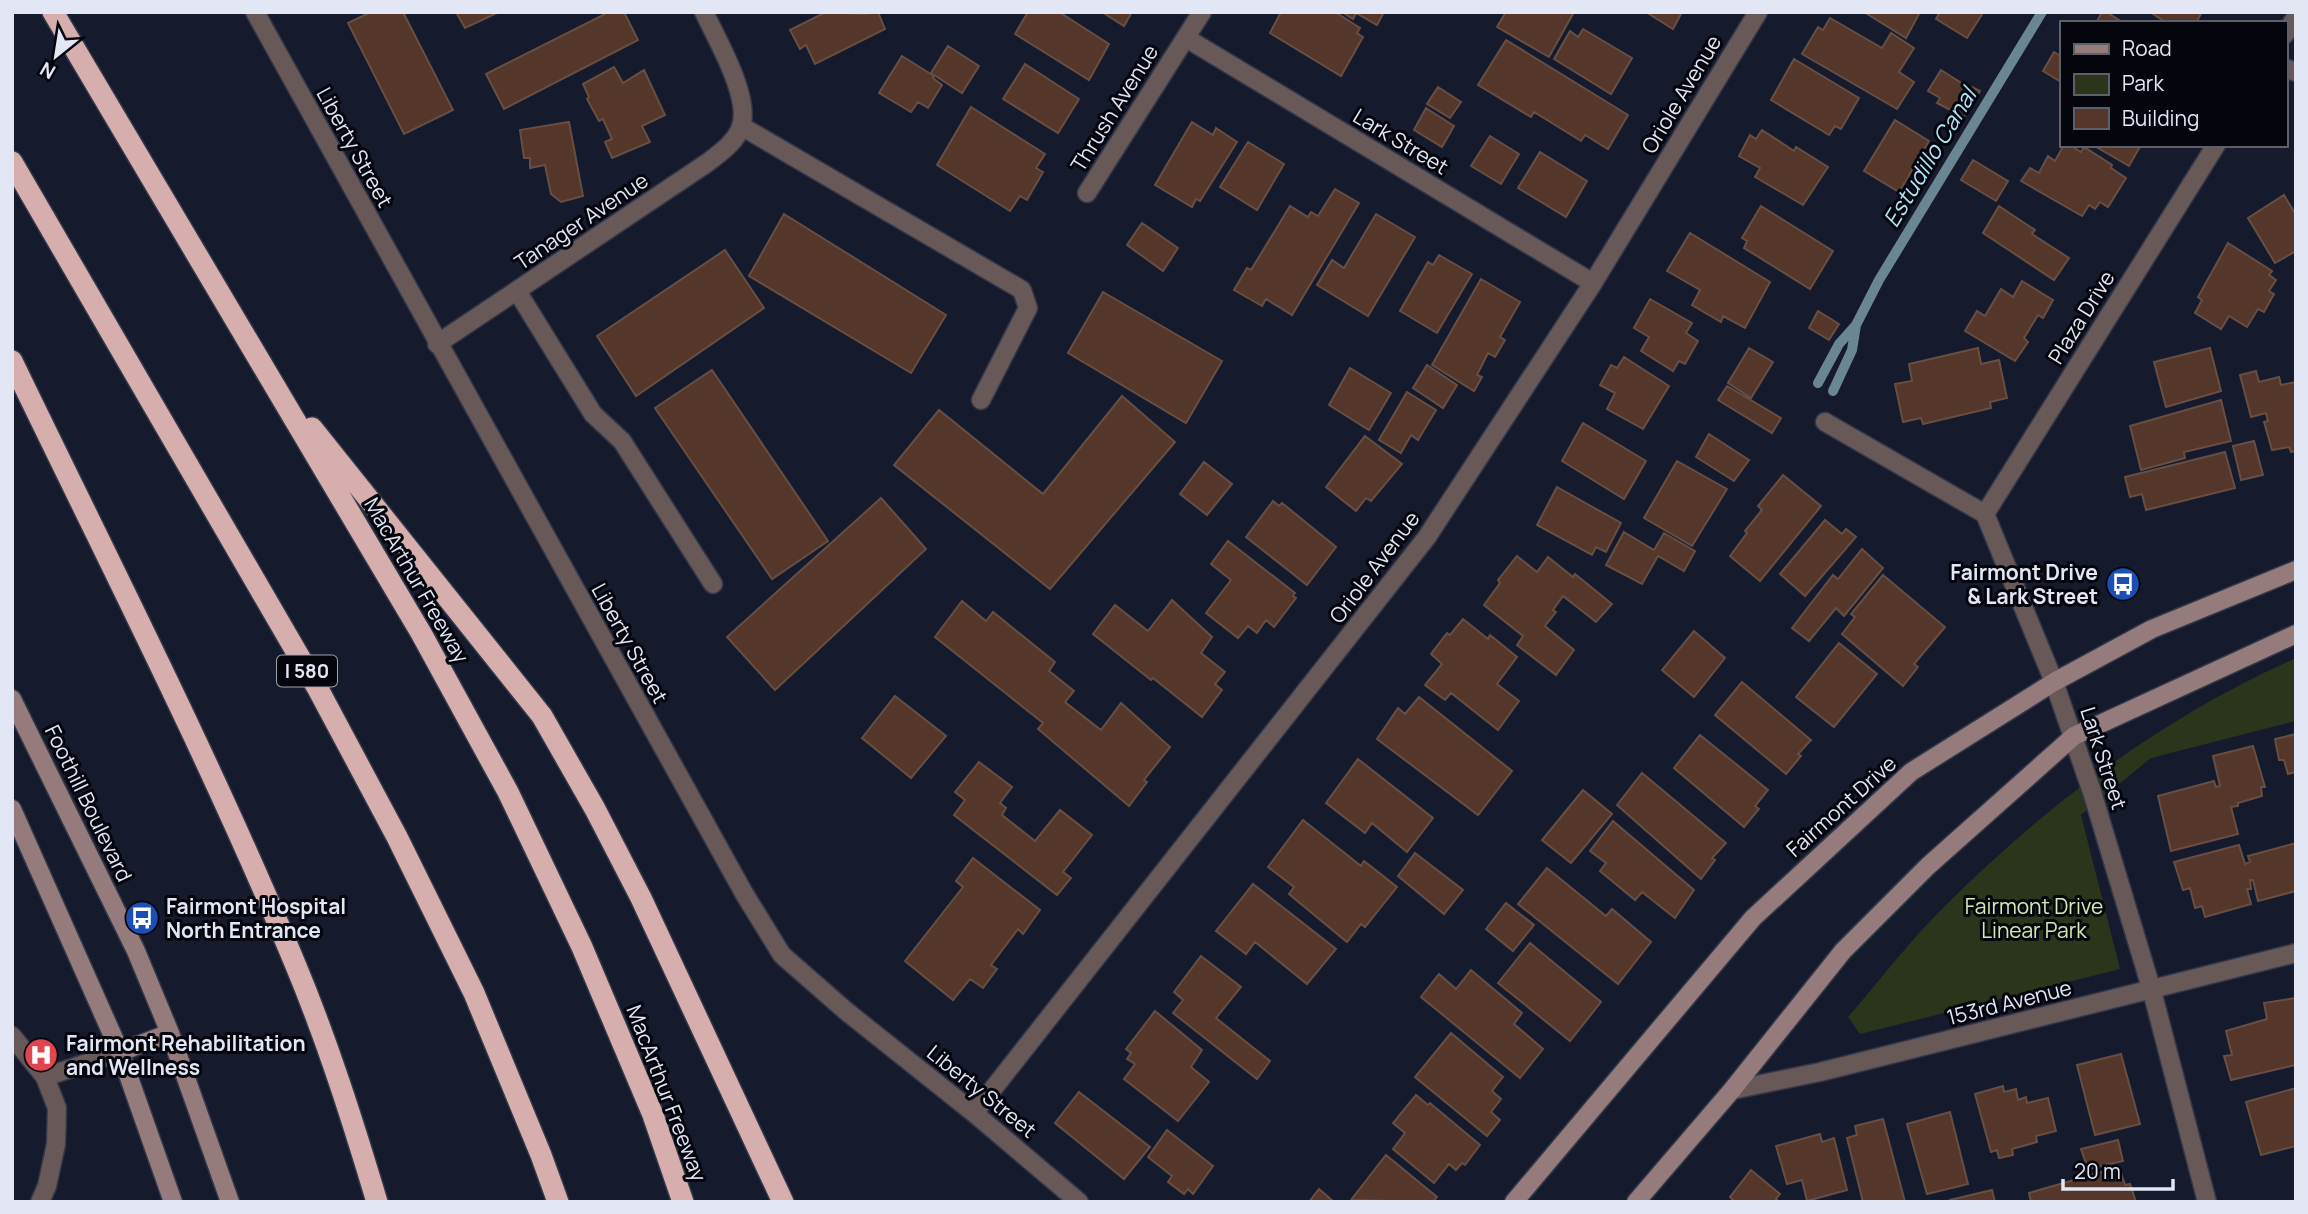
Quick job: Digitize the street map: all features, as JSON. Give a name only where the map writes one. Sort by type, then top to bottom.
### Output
[{"type":"highway","name":"MacArthur Freeway","points":[[53,12],[421,633],[508,792],[587,959],[653,1115],[683,1202]]},
{"type":"highway","name":"I 580","points":[[12,162],[318,689],[397,837],[474,993],[558,1202]]},
{"type":"highway","points":[[12,361],[199,747],[296,967],[331,1058],[377,1202]]},
{"type":"highway","points":[[261,363],[542,716],[595,809],[641,898],[783,1202]]},
{"type":"main road","name":"Fairmont Drive","points":[[1514,1202],[1753,918],[1911,772],[2054,682],[2152,629],[2296,570]]},
{"type":"main road","points":[[1636,1202],[1732,1090],[1843,951],[1928,866],[2074,736],[2296,634]]},
{"type":"main road","name":"Foothill Boulevard","points":[[12,699],[136,951],[170,1033],[230,1202]]},
{"type":"main road","points":[[12,809],[120,1052],[173,1202]]},
{"type":"main road","points":[[120,1052],[170,1033]]},
{"type":"street","name":"Liberty Street","points":[[255,12],[738,883],[782,955],[846,1011],[974,1113],[1079,1202]]},
{"type":"street","points":[[704,12],[741,92],[741,126],[1022,290],[1028,308],[981,400]]},
{"type":"street","name":"Thrush Avenue","points":[[1087,193],[1202,12]]},
{"type":"street","name":"Oriole Avenue","points":[[974,1113],[1427,537],[1593,283],[1758,12]]},
{"type":"street","name":"Lark Street","points":[[1186,38],[1593,283]]},
{"type":"street","name":"Tanager Avenue","points":[[437,344],[708,163],[728,147],[741,126]]},
{"type":"street","name":"Plaza Drive","points":[[1985,514],[2215,147]]},
{"type":"street","points":[[517,291],[593,414],[622,441],[713,584]]},
{"type":"street","points":[[1825,422],[1985,514]]},
{"type":"street","name":"Lark Street","points":[[1985,514],[2074,736],[2152,991],[2207,1202]]},
{"type":"street","name":"153rd Avenue","points":[[1732,1090],[1820,1072],[2296,953]]},
{"type":"street","points":[[12,1036],[45,1077],[57,1108],[56,1144],[47,1186],[40,1202]]},
{"type":"street","points":[[45,1077],[120,1052]]},
{"type":"green space","name":"Fairmont Drive Linear Park","points":[[2296,658],[2296,721],[2151,758],[2081,815],[2120,969],[1860,1034],[1848,1017],[1933,918],[2025,832],[2110,765],[2154,735],[2247,681]]},
{"type":"building","points":[[371,12],[403,12],[453,110],[404,134],[348,23]]},
{"type":"building","points":[[456,12],[499,12],[465,28]]},
{"type":"building","points":[[609,12],[624,12],[638,40],[504,109],[486,74]]},
{"type":"building","points":[[826,12],[878,12],[885,29],[815,64],[806,45],[800,49],[790,30]]},
{"type":"building","points":[[1028,12],[1059,12],[1109,44],[1089,80],[1015,34]]},
{"type":"building","points":[[1102,12],[1132,12],[1124,26]]},
{"type":"building","points":[[1281,12],[1335,12],[1360,28],[1357,33],[1363,37],[1341,76],[1270,33]]},
{"type":"building","points":[[1342,12],[1384,12],[1377,25],[1356,13],[1353,19]]},
{"type":"building","points":[[1506,12],[1574,12],[1549,57],[1497,27]]},
{"type":"building","points":[[1646,12],[1682,12],[1673,29]]},
{"type":"building","points":[[1864,12],[1920,12],[1906,38]]},
{"type":"building","points":[[1940,12],[1983,13],[1967,38],[1936,19]]},
{"type":"building","points":[[2102,12],[2106,12],[2121,21],[2097,21]]},
{"type":"building","points":[[2150,12],[2202,12],[2197,21],[2164,21]]},
{"type":"building","points":[[1830,18],[1882,48],[1891,33],[1914,48],[1899,72],[1914,82],[1897,109],[1802,54],[1818,27],[1823,30]]},
{"type":"building","points":[[1583,29],[1632,58],[1611,94],[1554,59],[1570,31],[1578,37]]},
{"type":"building","points":[[1506,40],[1628,115],[1608,149],[1585,135],[1581,141],[1534,112],[1531,117],[1478,85]]},
{"type":"building","points":[[948,46],[979,66],[962,93],[931,73]]},
{"type":"building","points":[[2054,52],[2060,55],[2060,81],[2043,71]]},
{"type":"building","points":[[902,56],[934,76],[942,85],[928,108],[918,102],[911,112],[879,93]]},
{"type":"building","points":[[1794,59],[1859,98],[1841,129],[1835,126],[1829,135],[1771,100]]},
{"type":"building","points":[[1025,64],[1079,99],[1058,133],[1003,99]]},
{"type":"building","points":[[614,67],[623,83],[644,70],[665,115],[642,126],[650,142],[612,158],[605,142],[612,139],[603,119],[599,121],[587,99],[589,97],[583,84]]},
{"type":"building","points":[[1941,70],[1971,89],[1972,87],[1980,91],[1964,117],[1937,103],[1940,98],[1928,91]]},
{"type":"building","points":[[1438,87],[1461,102],[1450,118],[1427,104]]},
{"type":"building","points":[[971,107],[1045,154],[1036,168],[1043,172],[1027,200],[1020,196],[1010,211],[937,165]]},
{"type":"building","points":[[1426,108],[1454,126],[1442,147],[1414,130]]},
{"type":"building","points":[[1895,120],[1929,141],[1899,192],[1864,171]]},
{"type":"building","points":[[569,122],[583,196],[561,202],[551,194],[545,165],[530,168],[530,158],[524,158],[520,130]]},
{"type":"building","points":[[1192,122],[1213,135],[1216,128],[1237,142],[1200,201],[1196,199],[1192,207],[1155,185]]},
{"type":"building","points":[[1762,130],[1794,151],[1796,147],[1828,167],[1803,205],[1755,177],[1760,168],[1739,156],[1750,135],[1756,139]]},
{"type":"building","points":[[1490,136],[1519,154],[1501,184],[1471,166]]},
{"type":"building","points":[[1248,142],[1284,164],[1257,210],[1220,187]]},
{"type":"building","points":[[2063,147],[2072,147],[2081,152],[2084,147],[2112,165],[2111,168],[2126,178],[2108,207],[2100,202],[2095,209],[2089,205],[2082,216],[2021,181],[2030,168],[2039,173],[2048,156],[2055,161]]},
{"type":"building","points":[[2096,147],[2140,147],[2129,166]]},
{"type":"building","points":[[1540,152],[1587,181],[1566,217],[1518,188]]},
{"type":"building","points":[[1973,160],[2008,181],[1996,201],[1961,180]]},
{"type":"building","points":[[1335,189],[1359,203],[1292,315],[1266,299],[1262,306],[1234,290],[1247,268],[1251,270],[1290,206],[1308,217],[1311,212],[1318,216]]},
{"type":"building","points":[[2284,195],[2296,215],[2296,251],[2275,263],[2248,218]]},
{"type":"building","points":[[1761,206],[1833,251],[1810,289],[1744,248],[1747,241],[1742,238]]},
{"type":"building","points":[[1999,206],[2035,230],[2032,234],[2069,258],[2054,280],[1983,233]]},
{"type":"building","points":[[784,214],[946,315],[911,373],[749,276]]},
{"type":"building","points":[[1376,214],[1415,237],[1368,316],[1317,285],[1332,260],[1344,268]]},
{"type":"building","points":[[1142,223],[1178,248],[1163,271],[1127,245]]},
{"type":"building","points":[[1690,233],[1770,282],[1745,328],[1723,316],[1721,322],[1692,305],[1700,290],[1667,271]]},
{"type":"building","points":[[2228,243],[2272,271],[2269,275],[2276,280],[2269,291],[2274,294],[2264,312],[2258,309],[2247,327],[2229,316],[2221,329],[2195,313],[2202,300],[2198,297]]},
{"type":"building","points":[[725,250],[764,308],[636,396],[597,336]]},
{"type":"building","points":[[1439,255],[1472,274],[1437,333],[1400,311],[1428,262],[1433,265]]},
{"type":"building","points":[[1481,279],[1520,302],[1500,337],[1505,340],[1495,357],[1488,353],[1477,375],[1482,377],[1474,391],[1432,365]]},
{"type":"building","points":[[2022,281],[2053,300],[2043,318],[2038,315],[2024,338],[2028,342],[2015,361],[1965,331],[1977,311],[1985,316],[2001,289],[2013,297]]},
{"type":"building","points":[[1103,292],[1222,361],[1186,423],[1068,353]]},
{"type":"building","points":[[1650,299],[1692,323],[1686,333],[1698,341],[1685,364],[1679,361],[1673,371],[1641,351],[1649,337],[1634,328]]},
{"type":"building","points":[[1818,311],[1839,324],[1829,340],[1809,328]]},
{"type":"building","points":[[1749,348],[1773,362],[1751,398],[1728,383]]},
{"type":"building","points":[[1978,348],[1981,364],[1999,360],[2007,398],[1990,402],[1991,408],[1923,424],[1921,418],[1903,422],[1895,384],[1912,381],[1909,364]]},
{"type":"building","points":[[2210,348],[2221,391],[2166,407],[2154,362]]},
{"type":"building","points":[[1624,357],[1669,386],[1643,429],[1607,409],[1615,393],[1600,385],[1611,365],[1617,368]]},
{"type":"building","points":[[1427,365],[1457,385],[1443,408],[1413,388]]},
{"type":"building","points":[[1350,368],[1391,393],[1369,430],[1329,405]]},
{"type":"building","points":[[712,370],[828,541],[772,579],[655,408]]},
{"type":"building","points":[[2256,371],[2259,382],[2279,377],[2281,385],[2296,382],[2296,451],[2291,452],[2289,447],[2272,450],[2264,422],[2268,421],[2266,413],[2251,417],[2240,375]]},
{"type":"building","points":[[1727,386],[1781,418],[1772,433],[1718,400]]},
{"type":"building","points":[[1407,392],[1436,410],[1418,440],[1411,435],[1401,453],[1379,440]]},
{"type":"building","points":[[1122,396],[1175,442],[1050,589],[894,465],[939,410],[1043,494]]},
{"type":"building","points":[[2221,400],[2231,441],[2184,452],[2185,458],[2141,470],[2130,426]]},
{"type":"building","points":[[1583,423],[1646,461],[1624,499],[1562,461]]},
{"type":"building","points":[[1709,434],[1749,460],[1734,481],[1696,457]]},
{"type":"building","points":[[1365,436],[1402,464],[1371,501],[1366,498],[1356,511],[1326,487]]},
{"type":"building","points":[[2254,441],[2263,475],[2241,480],[2233,446]]},
{"type":"building","points":[[2225,452],[2235,488],[2146,510],[2142,494],[2130,497],[2125,477]]},
{"type":"building","points":[[1677,461],[1727,489],[1692,546],[1644,518]]},
{"type":"building","points":[[1204,462],[1232,484],[1207,515],[1180,494]]},
{"type":"building","points":[[1783,475],[1821,506],[1760,581],[1730,556],[1762,510],[1758,506]]},
{"type":"building","points":[[1557,487],[1621,523],[1606,552],[1596,547],[1592,555],[1537,525]]},
{"type":"building","points":[[881,498],[926,549],[775,690],[727,637]]},
{"type":"building","points":[[1273,501],[1279,506],[1282,503],[1336,547],[1307,585],[1246,537]]},
{"type":"building","points":[[1825,520],[1842,534],[1846,529],[1856,537],[1805,596],[1780,574]]},
{"type":"building","points":[[1624,532],[1654,550],[1664,533],[1695,551],[1684,571],[1658,556],[1642,584],[1606,565]]},
{"type":"building","points":[[1228,541],[1295,593],[1293,596],[1296,598],[1274,627],[1266,620],[1257,633],[1248,626],[1238,638],[1206,613],[1231,580],[1211,564]]},
{"type":"building","points":[[1862,549],[1883,568],[1844,616],[1836,608],[1809,641],[1792,628],[1833,575],[1838,579]]},
{"type":"building","points":[[1517,556],[1537,572],[1548,557],[1573,577],[1575,574],[1612,604],[1596,622],[1563,596],[1553,610],[1556,612],[1545,626],[1574,650],[1556,675],[1517,645],[1523,636],[1484,605],[1500,583],[1498,580]]},
{"type":"building","points":[[1883,575],[1945,627],[1914,664],[1918,667],[1903,686],[1842,634],[1855,617],[1851,614]]},
{"type":"building","points":[[1172,600],[1212,637],[1201,653],[1225,672],[1215,684],[1222,690],[1202,717],[1093,634],[1115,605],[1148,631]]},
{"type":"building","points":[[962,601],[986,621],[993,612],[1055,662],[1049,671],[1074,691],[1065,702],[1101,730],[1121,703],[1170,747],[1144,780],[1147,782],[1129,806],[1038,729],[1043,723],[935,637]]},
{"type":"building","points":[[1463,619],[1488,639],[1490,635],[1517,657],[1497,684],[1519,701],[1498,730],[1451,693],[1445,700],[1425,685],[1442,664],[1431,654],[1447,633],[1450,635]]},
{"type":"building","points":[[1694,631],[1725,658],[1694,697],[1662,670]]},
{"type":"building","points":[[1839,643],[1877,674],[1834,727],[1796,697]]},
{"type":"building","points":[[1742,682],[1811,740],[1798,754],[1801,756],[1786,774],[1715,715]]},
{"type":"building","points":[[895,696],[946,736],[911,778],[862,738]]},
{"type":"building","points":[[1419,697],[1512,771],[1478,815],[1377,739],[1398,708],[1405,714]]},
{"type":"building","points":[[2296,734],[2296,772],[2288,774],[2284,760],[2279,760],[2275,739]]},
{"type":"building","points":[[1700,735],[1768,790],[1755,806],[1759,809],[1744,827],[1674,768]]},
{"type":"building","points":[[2253,746],[2265,787],[2261,787],[2262,796],[2231,807],[2238,834],[2171,851],[2158,796],[2214,781],[2216,787],[2220,786],[2213,756]]},
{"type":"building","points":[[1358,759],[1433,818],[1407,852],[1372,823],[1365,833],[1326,803]]},
{"type":"building","points":[[979,762],[1012,787],[1000,803],[1006,808],[1002,815],[1035,841],[1060,810],[1092,835],[1063,872],[1071,878],[1057,895],[954,815],[965,800],[955,792]]},
{"type":"building","points":[[1642,773],[1726,843],[1712,858],[1715,860],[1701,879],[1617,805]]},
{"type":"building","points":[[1583,790],[1612,814],[1571,863],[1542,840]]},
{"type":"building","points":[[1303,820],[1361,866],[1364,861],[1397,887],[1365,927],[1361,924],[1347,942],[1289,894],[1294,887],[1268,867]]},
{"type":"building","points":[[1613,821],[1694,890],[1675,918],[1642,892],[1635,900],[1600,871],[1606,863],[1590,851]]},
{"type":"building","points":[[2296,843],[2296,891],[2258,901],[2253,880],[2250,880],[2251,889],[2247,889],[2251,904],[2205,917],[2202,906],[2195,908],[2190,888],[2183,890],[2174,862],[2239,845],[2245,864],[2250,862],[2248,856]]},
{"type":"building","points":[[1415,853],[1463,890],[1444,914],[1398,876]]},
{"type":"building","points":[[973,858],[1040,910],[1023,934],[1018,929],[991,965],[997,969],[983,988],[970,979],[953,1000],[905,961],[963,887],[956,881]]},
{"type":"building","points":[[1547,868],[1606,916],[1612,909],[1651,942],[1618,984],[1518,904]]},
{"type":"building","points":[[1253,884],[1336,949],[1307,984],[1255,942],[1246,954],[1216,931]]},
{"type":"building","points":[[1506,903],[1534,925],[1513,951],[1486,929]]},
{"type":"building","points":[[1530,943],[1601,1002],[1570,1041],[1498,983]]},
{"type":"building","points":[[1201,956],[1241,987],[1216,1018],[1270,1061],[1257,1079],[1173,1013],[1183,1000],[1174,992]]},
{"type":"building","points":[[1471,970],[1522,1013],[1514,1024],[1543,1049],[1520,1078],[1421,997],[1439,974],[1456,989]]},
{"type":"building","points":[[2296,998],[2296,1065],[2231,1080],[2224,1056],[2232,1055],[2226,1031],[2267,1019],[2264,1003]]},
{"type":"building","points":[[1155,1011],[1202,1050],[1191,1067],[1209,1082],[1178,1121],[1124,1079],[1135,1064],[1127,1059],[1131,1053],[1126,1049]]},
{"type":"building","points":[[1451,1033],[1503,1077],[1492,1091],[1501,1099],[1491,1112],[1500,1120],[1487,1136],[1415,1077]]},
{"type":"building","points":[[2121,1054],[2140,1124],[2095,1135],[2077,1065]]},
{"type":"building","points":[[2003,1086],[2004,1092],[2016,1089],[2018,1100],[2026,1097],[2027,1103],[2048,1098],[2056,1131],[2036,1136],[2037,1142],[2012,1149],[2013,1155],[1999,1158],[1997,1150],[1991,1152],[1975,1094]]},
{"type":"building","points":[[2296,1088],[2296,1146],[2261,1155],[2246,1102]]},
{"type":"building","points":[[1079,1092],[1150,1147],[1124,1179],[1055,1123]]},
{"type":"building","points":[[1416,1095],[1428,1105],[1430,1103],[1480,1145],[1465,1165],[1462,1163],[1456,1170],[1449,1164],[1434,1183],[1393,1149],[1405,1133],[1393,1123]]},
{"type":"building","points":[[1950,1112],[1968,1184],[1927,1194],[1907,1124]]},
{"type":"building","points":[[1883,1119],[1905,1202],[1863,1202],[1847,1138],[1857,1135],[1855,1126]]},
{"type":"building","points":[[1167,1130],[1213,1166],[1193,1194],[1188,1189],[1184,1194],[1168,1182],[1172,1176],[1148,1157]]},
{"type":"building","points":[[1820,1134],[1822,1142],[1834,1138],[1847,1190],[1807,1201],[1802,1180],[1787,1184],[1776,1146]]},
{"type":"building","points":[[2118,1140],[2123,1161],[2088,1169],[2081,1149]]},
{"type":"building","points":[[1386,1155],[1437,1197],[1433,1202],[1351,1200]]},
{"type":"building","points":[[2119,1167],[2125,1185],[2130,1184],[2136,1202],[2031,1202],[2029,1193]]},
{"type":"building","points":[[1751,1170],[1780,1194],[1776,1199],[1779,1202],[1735,1202],[1730,1197]]},
{"type":"building","points":[[1319,1189],[1334,1202],[1309,1202]]},
{"type":"building","points":[[1992,1190],[1995,1202],[1950,1200]]},
{"type":"waterway","name":"Estudillo Canal","points":[[1818,383],[1839,344],[1856,325],[1879,280],[2042,12]]},
{"type":"waterway","name":"Estudillo Canal","points":[[1833,391],[1852,350],[1856,325]]},
{"type":"place","name":"Fairmont Drive & Lark Street","points":[[2123,584]]},
{"type":"place","name":"Fairmont Hospital North Entrance","points":[[142,918]]},
{"type":"place","name":"Fairmont Rehabilitation and Wellness","points":[[41,1055]]}]
